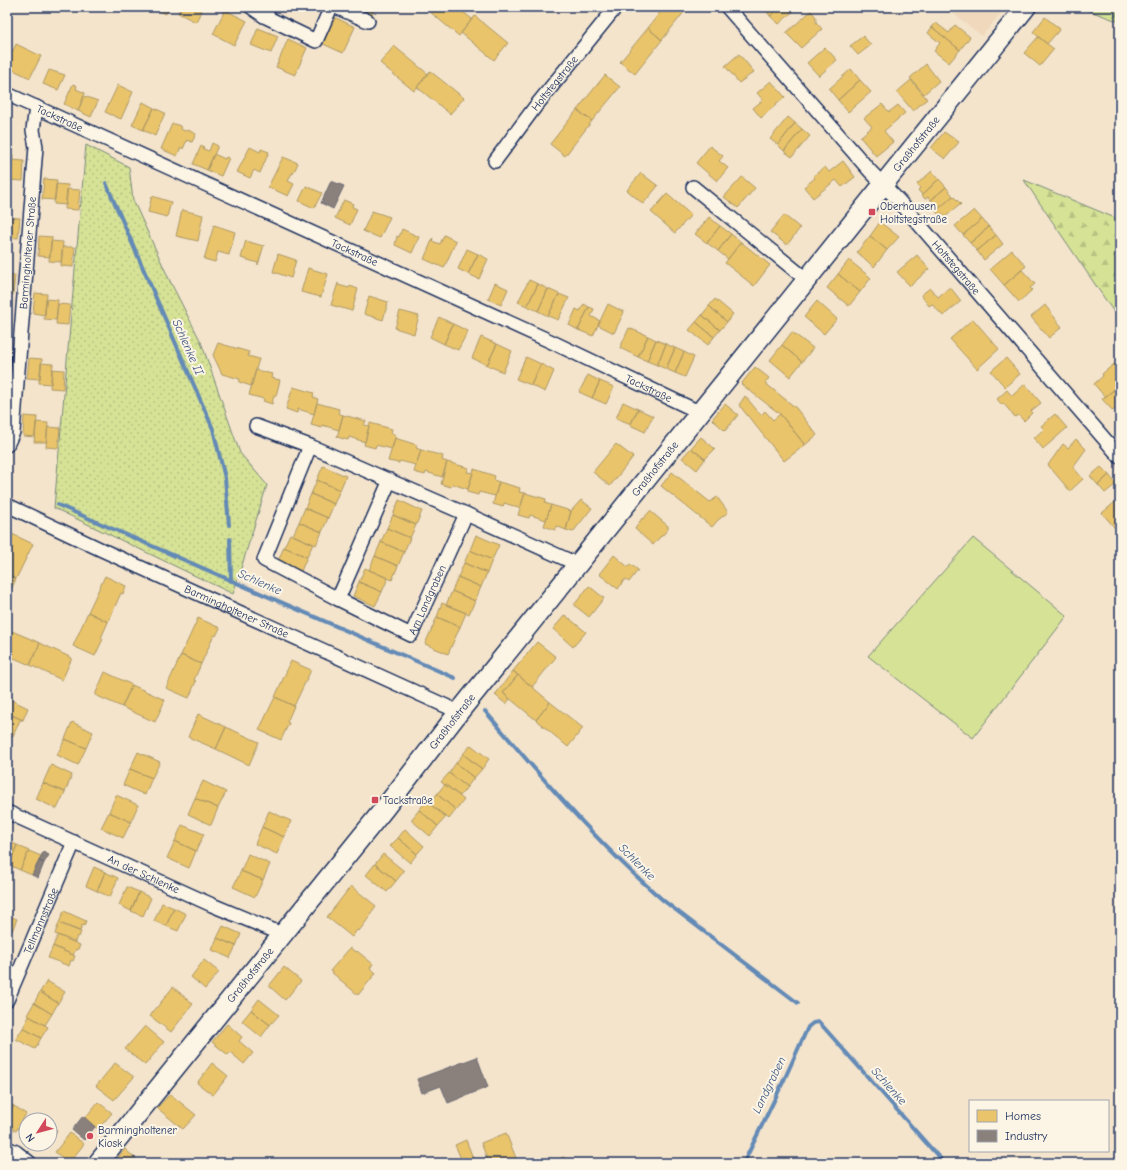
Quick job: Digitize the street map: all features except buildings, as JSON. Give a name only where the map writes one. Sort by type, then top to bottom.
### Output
[{"type":"street","points":[[251,7],[266,12],[316,41],[331,7]]},
{"type":"street","points":[[336,7],[368,21]]},
{"type":"street","name":"Holtstegstraße","points":[[495,161],[535,107],[616,7]]},
{"type":"street","name":"Holtstegstraße","points":[[727,7],[1120,457]]},
{"type":"street","name":"Graßhofstraße","points":[[98,1163],[384,809],[459,712],[1026,7]]},
{"type":"street","name":"Tackstraße","points":[[7,94],[552,342],[701,413]]},
{"type":"street","name":"Barmingholtener Straße","points":[[7,445],[13,432],[36,148],[33,130],[36,107]]},
{"type":"street","points":[[693,187],[807,280]]},
{"type":"street","points":[[256,426],[310,446],[390,480],[578,565]]},
{"type":"street","name":"Am Landgraben","points":[[310,446],[264,560],[411,635],[466,514]]},
{"type":"street","points":[[338,599],[390,480]]},
{"type":"street","name":"Barmingholtener Straße","points":[[10,504],[102,550],[459,712]]},
{"type":"street","name":"An der Schlenke","points":[[7,812],[212,905],[282,934]]},
{"type":"street","name":"Tellmannstraße","points":[[7,1000],[74,842]]},
{"type":"street","points":[[7,1148],[16,1152],[30,1163]]},
{"type":"shaded area","points":[[945,7],[1006,7],[982,36]]},
{"type":"green space","points":[[1079,7],[1120,7],[1120,22]]},
{"type":"green space","points":[[86,145],[129,167],[133,200],[170,281],[201,342],[240,453],[267,485],[233,594],[54,508]]},
{"type":"green space","points":[[1024,180],[1120,220],[1120,321]]},
{"type":"green space","points":[[973,538],[1067,616],[973,738],[868,656]]},
{"type":"waterway","name":"Schlenke II","points":[[106,183],[213,429],[225,478],[229,525]]},
{"type":"waterway","name":"Schlenke","points":[[58,505],[455,678]]},
{"type":"waterway","name":"Schlenke II","points":[[230,539],[231,581]]},
{"type":"waterway","name":"Schlenke","points":[[485,711],[527,761],[616,857],[664,901],[798,1003]]},
{"type":"waterway","name":"Schlenke","points":[[743,1163],[784,1080],[808,1027],[813,1023],[819,1022],[944,1163]]},
{"type":"place","name":"Oberhausen Holtstegstraße","points":[[872,212]]},
{"type":"place","name":"Tackstraße","points":[[375,800]]},
{"type":"place","name":"Barmingholtener Kiosk","points":[[90,1136]]},
{"type":"water label","name":"Landgraben","points":[[769,1085]]}]
